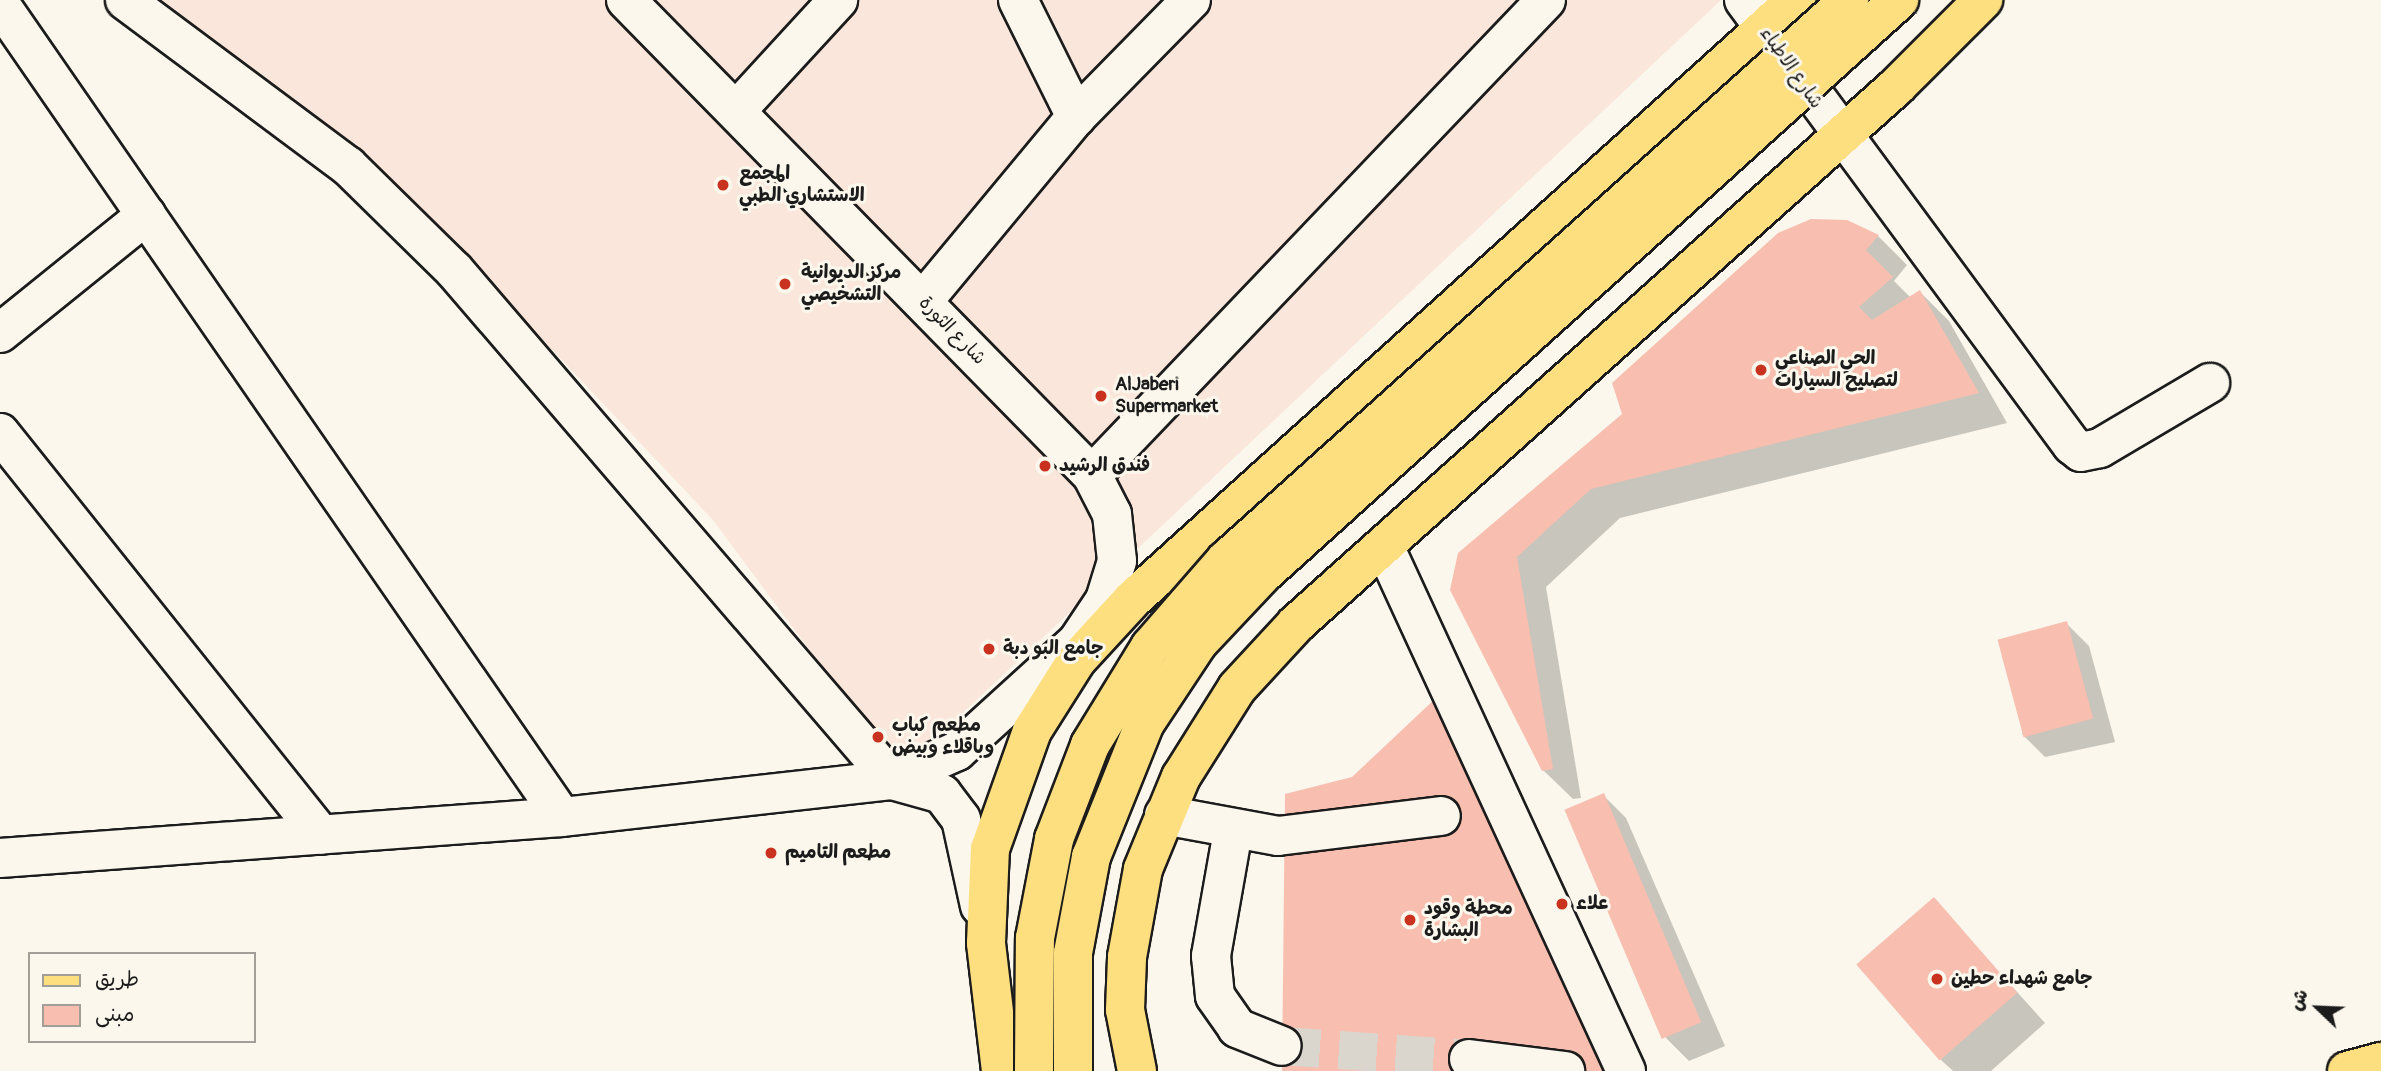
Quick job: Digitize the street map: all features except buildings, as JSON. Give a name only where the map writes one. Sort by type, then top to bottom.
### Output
[{"type":"main road","points":[[1002,1071],[986,943],[990,849],[1015,769],[1053,695],[1133,599],[1754,14],[1796,0]]},
{"type":"main road","points":[[1034,1071],[1035,938],[1054,839],[1090,746],[1150,647],[1226,560],[1849,0]]},
{"type":"main road","points":[[1073,1071],[1073,953],[1091,857],[1145,723],[1198,643],[1263,573],[1899,0]]},
{"type":"main road","points":[[1137,1071],[1125,1010],[1127,957],[1143,869],[1164,815],[1237,688],[1296,624],[1839,136],[1983,0]]},
{"type":"main road","points":[[2347,1071],[2381,1062]]},
{"type":"street","points":[[125,0],[348,166],[454,270],[892,780],[942,794],[961,819],[986,943]]},
{"type":"street","name":"شارع الثورة","points":[[626,0],[1093,475],[1112,514],[1117,561],[1105,600],[1077,639]]},
{"type":"street","points":[[736,111],[838,0]]},
{"type":"street","points":[[1018,0],[1076,117]]},
{"type":"street","points":[[923,301],[1076,117],[1191,0]]},
{"type":"street","points":[[1093,475],[1546,0]]},
{"type":"street","points":[[0,4],[562,817]]},
{"type":"street","name":"شارع الاطباء","points":[[1754,14],[1839,136],[2081,452],[2100,449],[2210,383]]},
{"type":"street","points":[[0,333],[146,215]]},
{"type":"street","points":[[0,433],[321,835]]},
{"type":"street","points":[[1384,546],[1626,1071]]},
{"type":"street","points":[[0,858],[562,817],[892,780],[957,751],[1077,639],[1133,599]]},
{"type":"street","points":[[1053,695],[1077,639]]},
{"type":"street","points":[[1164,815],[1233,831],[1294,835],[1441,816]]},
{"type":"street","points":[[1233,831],[1212,956],[1215,996],[1237,1028],[1282,1046]]},
{"type":"street","points":[[1469,1059],[1565,1071]]},
{"type":"shaded area","points":[[152,0],[1721,0],[900,772],[713,520],[372,159]]},
{"type":"tunnel","points":[[1282,1046],[1469,1059]]},
{"type":"place","name":"المجمع الاستشاري الطبي","points":[[723,185]]},
{"type":"place","name":"مركز الديوانية التشخيصي","points":[[785,284]]},
{"type":"place","name":"الحي الصناعي لتصليح السيارات","points":[[1761,370]]},
{"type":"place","name":"AlJaberi Supermarket","points":[[1101,396]]},
{"type":"place","name":"فندق الرشيد","points":[[1045,466]]},
{"type":"place","name":"جامع البو دبة","points":[[989,649]]},
{"type":"place","name":"مطعم كباب وباقلاء وبيض","points":[[878,737]]},
{"type":"place","name":"مطعم التاميم","points":[[771,853]]},
{"type":"place","name":"علاء","points":[[1562,904]]},
{"type":"place","name":"محطة وقود البشارة","points":[[1410,920]]},
{"type":"place","name":"جامع شهداء حطين","points":[[1937,979]]}]
